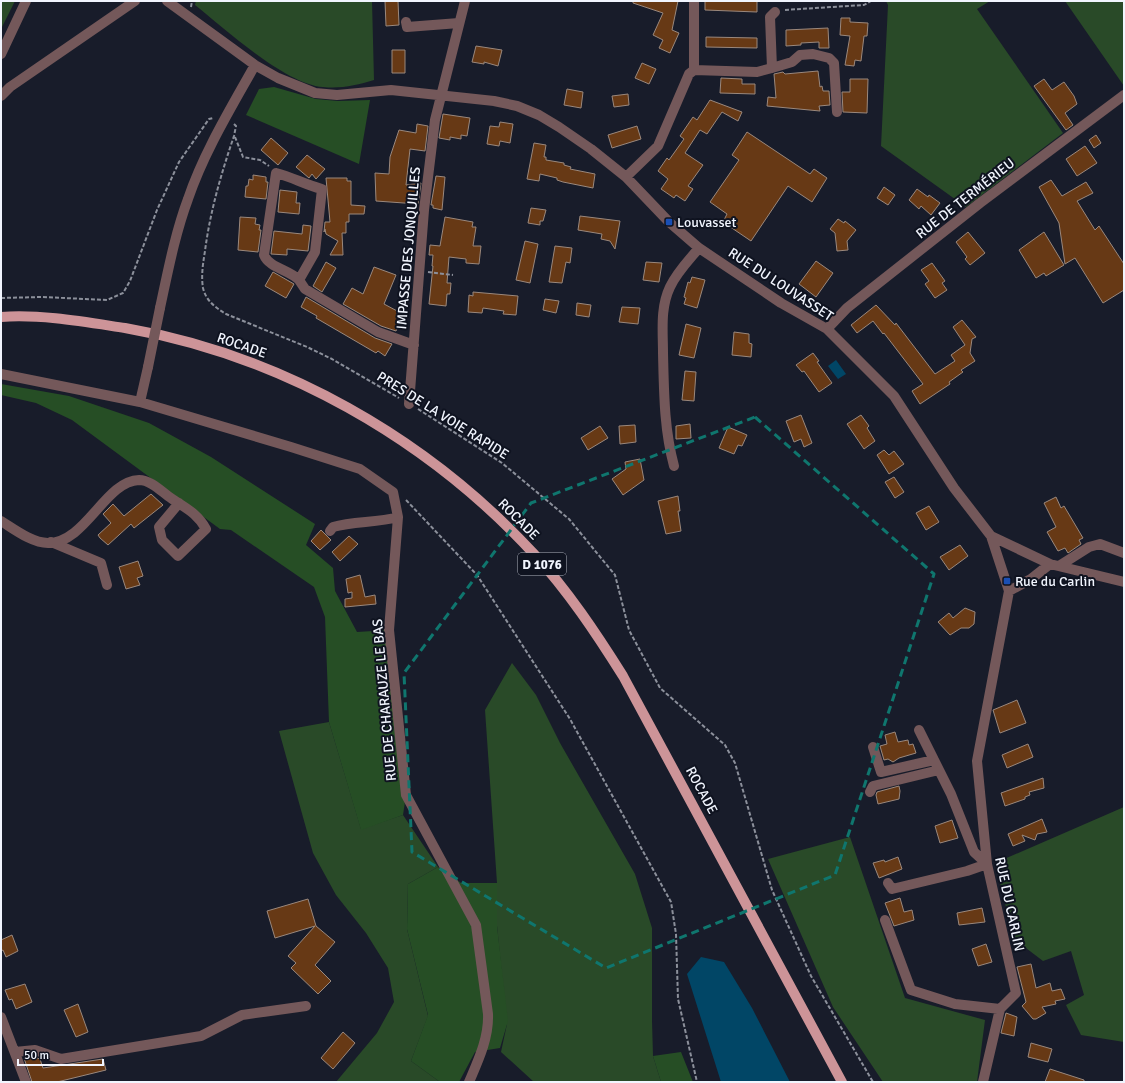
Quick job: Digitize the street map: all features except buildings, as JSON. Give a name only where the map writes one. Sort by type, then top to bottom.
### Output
[{"type":"main road","name":"ROCADE","points":[[1,313],[14,316],[100,324],[149,333],[191,343],[275,372],[319,392],[398,438],[452,478],[500,520],[534,554],[563,588],[589,622],[623,676],[842,1082]]},
{"type":"main road","name":"ROCADE","points":[[1,317],[14,316]]},
{"type":"street","points":[[1,54],[26,1]]},
{"type":"street","points":[[1,96],[10,87],[135,1]]},
{"type":"street","name":"RUE DU LOUVASSET","points":[[168,1],[255,65],[299,87],[327,95],[391,90],[494,101],[517,106],[539,115],[591,149],[626,177],[669,222],[700,248],[781,303],[827,329],[894,396],[954,488],[991,536],[1054,565],[1124,582]]},
{"type":"street","points":[[694,1],[694,70]]},
{"type":"street","name":"IMPASSE DES JONQUILLES","points":[[409,404],[424,210],[435,120],[464,3]]},
{"type":"street","points":[[772,68],[770,17],[775,12]]},
{"type":"street","points":[[406,22],[407,27],[459,23]]},
{"type":"street","points":[[626,177],[658,146],[689,74],[694,70],[757,72],[792,62],[800,56],[813,54],[829,58],[834,64],[837,112]]},
{"type":"street","points":[[140,402],[176,238],[188,198],[210,147],[255,65]]},
{"type":"street","name":"RUE DE TERMÉRIEU","points":[[827,329],[847,308],[974,207],[1124,95]]},
{"type":"street","points":[[299,280],[316,252],[322,189],[307,185],[290,176],[276,174],[264,254],[270,263],[296,276],[299,280],[305,288],[378,332],[414,345]]},
{"type":"street","points":[[674,466],[670,451],[664,408],[663,310],[674,281],[681,268],[700,248]]},
{"type":"street","name":"RUE DE CHARAUZE LE BAS","points":[[1,374],[140,402],[360,469],[393,492],[398,517],[389,630],[406,795],[476,925],[487,1006],[488,1025],[480,1057],[468,1082]]},
{"type":"street","points":[[1,521],[29,537],[48,543],[70,537],[120,486],[139,480],[155,485],[200,517],[206,530],[178,556],[162,540],[159,527],[179,503]]},
{"type":"street","points":[[330,531],[333,527],[342,525],[386,520],[398,517]]},
{"type":"street","name":"RUE DU CARLIN","points":[[991,536],[1009,591],[977,761],[986,864],[1016,994],[1000,1009]]},
{"type":"street","points":[[51,542],[101,563],[107,585]]},
{"type":"street","points":[[1009,591],[1089,547],[1100,544],[1124,553]]},
{"type":"street","points":[[888,883],[892,888],[967,871],[986,864],[974,852],[939,770],[919,730]]},
{"type":"street","points":[[872,747],[881,772],[934,760]]},
{"type":"street","points":[[870,792],[873,786],[939,770]]},
{"type":"street","points":[[885,920],[911,990],[955,1004],[1000,1009],[983,1082]]},
{"type":"street","points":[[15,1052],[35,1050],[61,1059],[201,1036],[242,1015],[306,1006]]},
{"type":"street","points":[[1,1017],[26,1082]]},
{"type":"path","points":[[775,12],[864,5],[871,1]]},
{"type":"path","points":[[1,298],[42,297],[107,300],[123,293],[130,281],[157,210],[179,162],[209,119],[226,118],[236,126],[234,136],[244,157],[260,160],[267,164],[276,174]]},
{"type":"path","name":"PRES DE LA VOIE RAPIDE","points":[[234,136],[208,228],[202,268],[203,288],[207,297],[215,307],[226,314],[314,350],[460,435],[524,480],[568,519],[616,575],[629,630],[660,688],[725,745],[735,763],[772,890],[811,976],[873,1082]]},
{"type":"path","points":[[419,272],[453,275]]},
{"type":"path","points":[[410,502],[477,575],[570,719],[671,902],[676,934],[678,999],[697,1082]]},
{"type":"highlighted area","points":[[755,417],[934,574],[835,875],[606,968],[412,852],[404,673],[531,503]]},
{"type":"green space","points":[[1,1],[15,1],[1,29]]},
{"type":"green space","points":[[196,1],[372,1],[374,80],[349,86],[336,87],[323,87],[308,84],[291,76],[256,54],[195,5]]},
{"type":"green space","points":[[886,1],[990,1],[977,9],[1063,133],[966,207],[881,146],[888,5]]},
{"type":"green space","points":[[1065,1],[1124,1],[1124,86]]},
{"type":"green space","points":[[274,87],[316,99],[338,101],[370,100],[359,164],[246,115],[259,89]]},
{"type":"green space","points":[[1,384],[69,396],[149,423],[211,457],[315,524],[306,545],[333,568],[335,591],[357,632],[389,630],[406,795],[403,815],[361,830],[329,722],[325,617],[314,587],[231,530],[220,529],[72,420],[36,403],[1,395]]},
{"type":"green space","points":[[512,663],[536,695],[560,743],[635,874],[652,928],[653,1056],[661,1082],[534,1082],[501,1052],[507,1024],[497,926],[497,883],[485,710]]},
{"type":"green space","points":[[329,722],[361,829],[403,815],[438,867],[408,884],[407,929],[428,1016],[411,1061],[440,1082],[336,1082],[377,1033],[394,1002],[388,968],[366,933],[336,895],[313,853],[279,731]]},
{"type":"green space","points":[[1124,807],[1124,1042],[1081,1035],[1066,1005],[1084,995],[1071,951],[1043,961],[1014,939],[995,863]]},
{"type":"green space","points":[[850,837],[905,998],[985,1020],[977,1082],[883,1082],[833,1007],[768,859]]},
{"type":"green space","points":[[438,867],[461,883],[497,883],[497,926],[508,1021],[500,1048],[475,1052],[459,1082],[440,1082],[411,1061],[428,1015],[407,929],[408,884]]},
{"type":"green space","points":[[681,1052],[693,1082],[661,1082],[653,1056]]},
{"type":"water","points":[[836,360],[846,374],[838,379],[828,366]]},
{"type":"water","points":[[701,957],[724,962],[752,1008],[790,1082],[721,1082],[687,974]]},
{"type":"place","name":"Louvasset","points":[[669,222]]},
{"type":"place","name":"Rue du Carlin","points":[[1007,581]]}]
